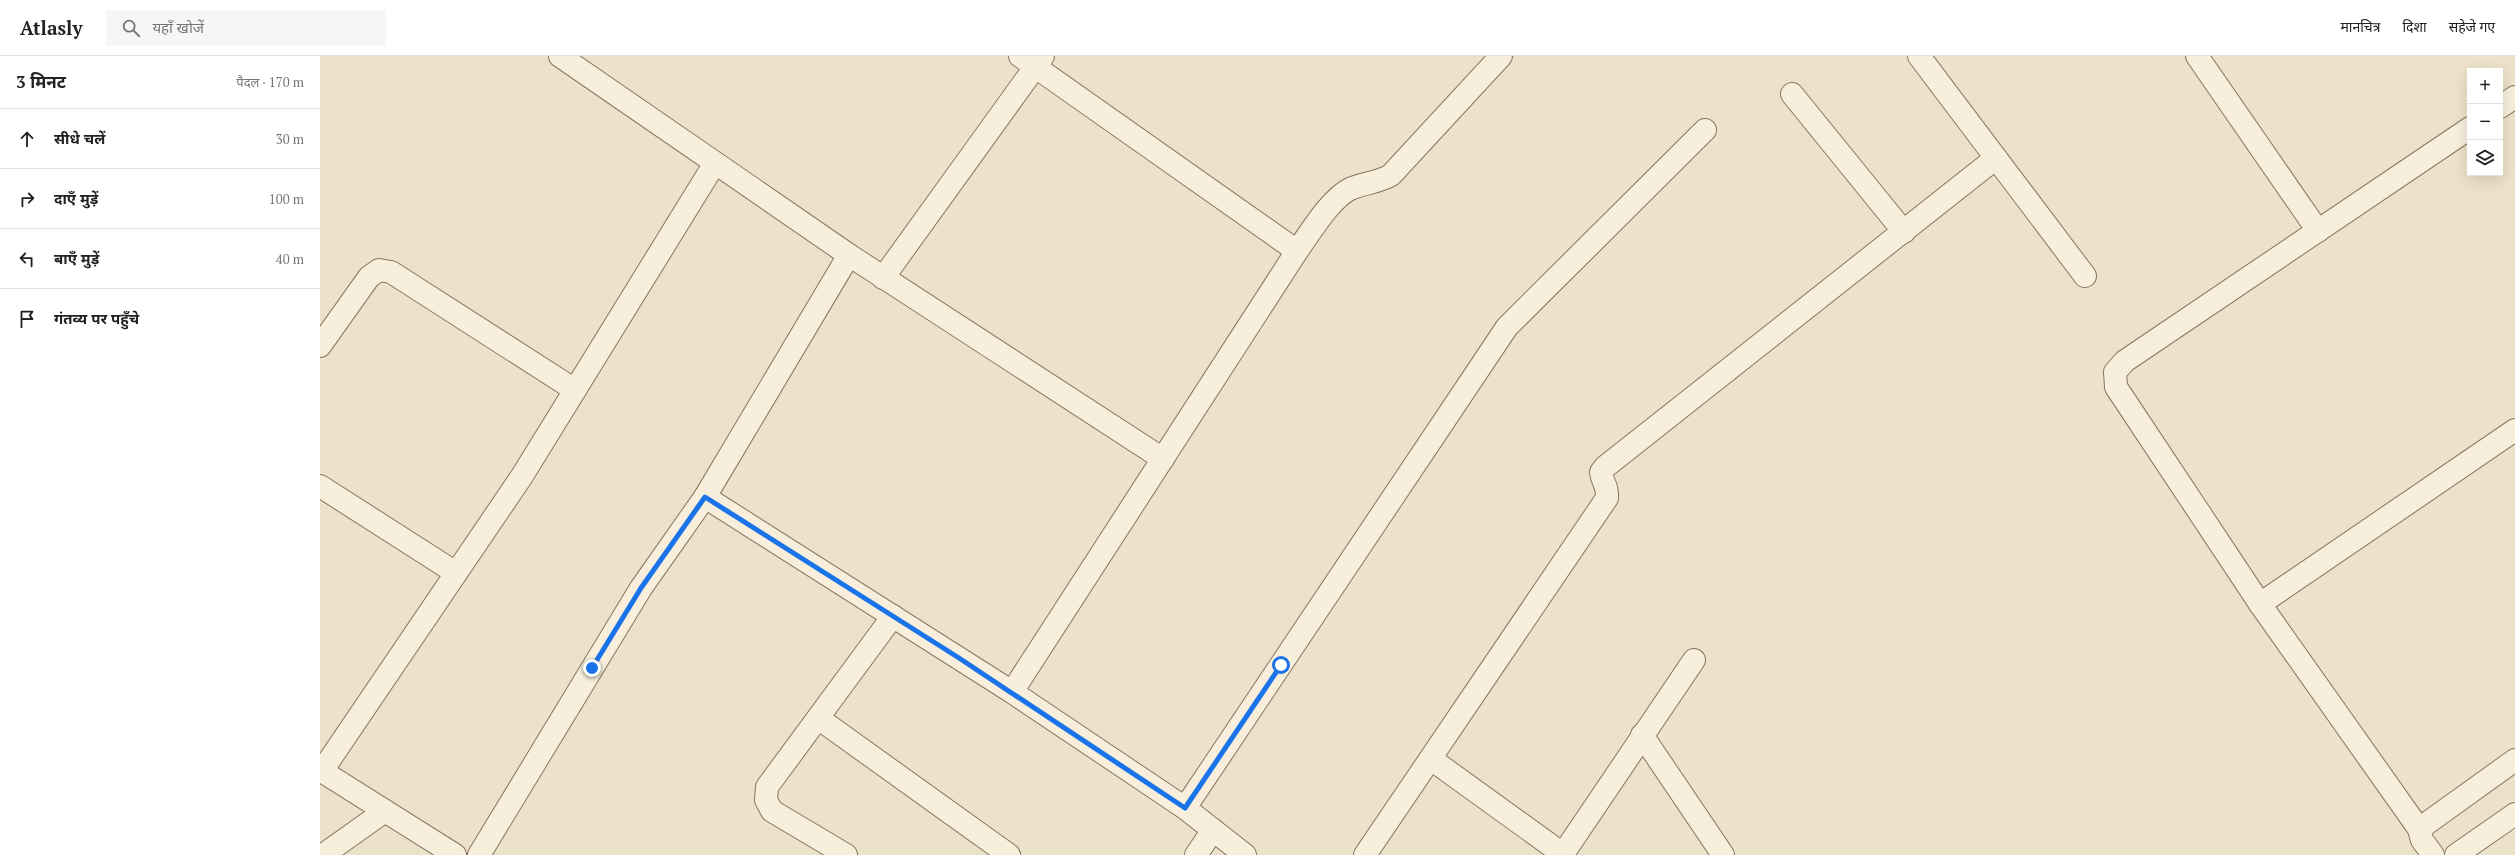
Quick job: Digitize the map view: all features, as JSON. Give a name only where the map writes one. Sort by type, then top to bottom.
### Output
[{"type":"street","points":[[560,56],[883,278],[1163,459]]},
{"type":"street","points":[[1012,692],[1297,251],[1339,196],[1350,189],[1380,182],[1391,175],[1501,56]]},
{"type":"street","points":[[1919,56],[2085,276]]},
{"type":"street","points":[[2197,56],[2318,230]]},
{"type":"street","points":[[883,278],[1033,60],[1297,251]]},
{"type":"street","points":[[1792,94],[1904,232]]},
{"type":"street","points":[[2503,105],[2515,97]]},
{"type":"street","points":[[1185,808],[1507,327],[1529,303],[1706,130]]},
{"type":"street","points":[[2433,855],[2422,840],[2419,829],[2260,604],[2116,387],[2115,372],[2124,361],[2467,130]]},
{"type":"street","points":[[1365,855],[1608,498],[1608,487],[1602,478],[1601,472],[1605,467],[1996,158]]},
{"type":"street","points":[[449,854],[385,811],[321,771],[522,476],[715,163]]},
{"type":"street","points":[[479,855],[641,588],[705,497],[849,255]]},
{"type":"street","points":[[320,346],[369,277],[379,270],[391,272],[575,390]]},
{"type":"street","points":[[2260,604],[2515,430]]},
{"type":"street","points":[[320,486],[456,573]]},
{"type":"street","points":[[705,497],[1012,692],[1185,808],[1245,855]]},
{"type":"street","points":[[846,855],[772,811],[766,800],[767,787],[893,616]]},
{"type":"street","points":[[1431,759],[1563,854],[1694,660]]},
{"type":"street","points":[[818,718],[1009,855]]},
{"type":"street","points":[[1642,735],[1723,855]]},
{"type":"street","points":[[2419,829],[2515,760]]},
{"type":"street","points":[[324,855],[385,811]]},
{"type":"street","points":[[2456,855],[2515,814]]},
{"type":"street","points":[[1196,855],[1213,830]]},
{"type":"route","points":[[592,668],[641,588],[705,497],[959,658],[1185,808],[1281,665]]}]
